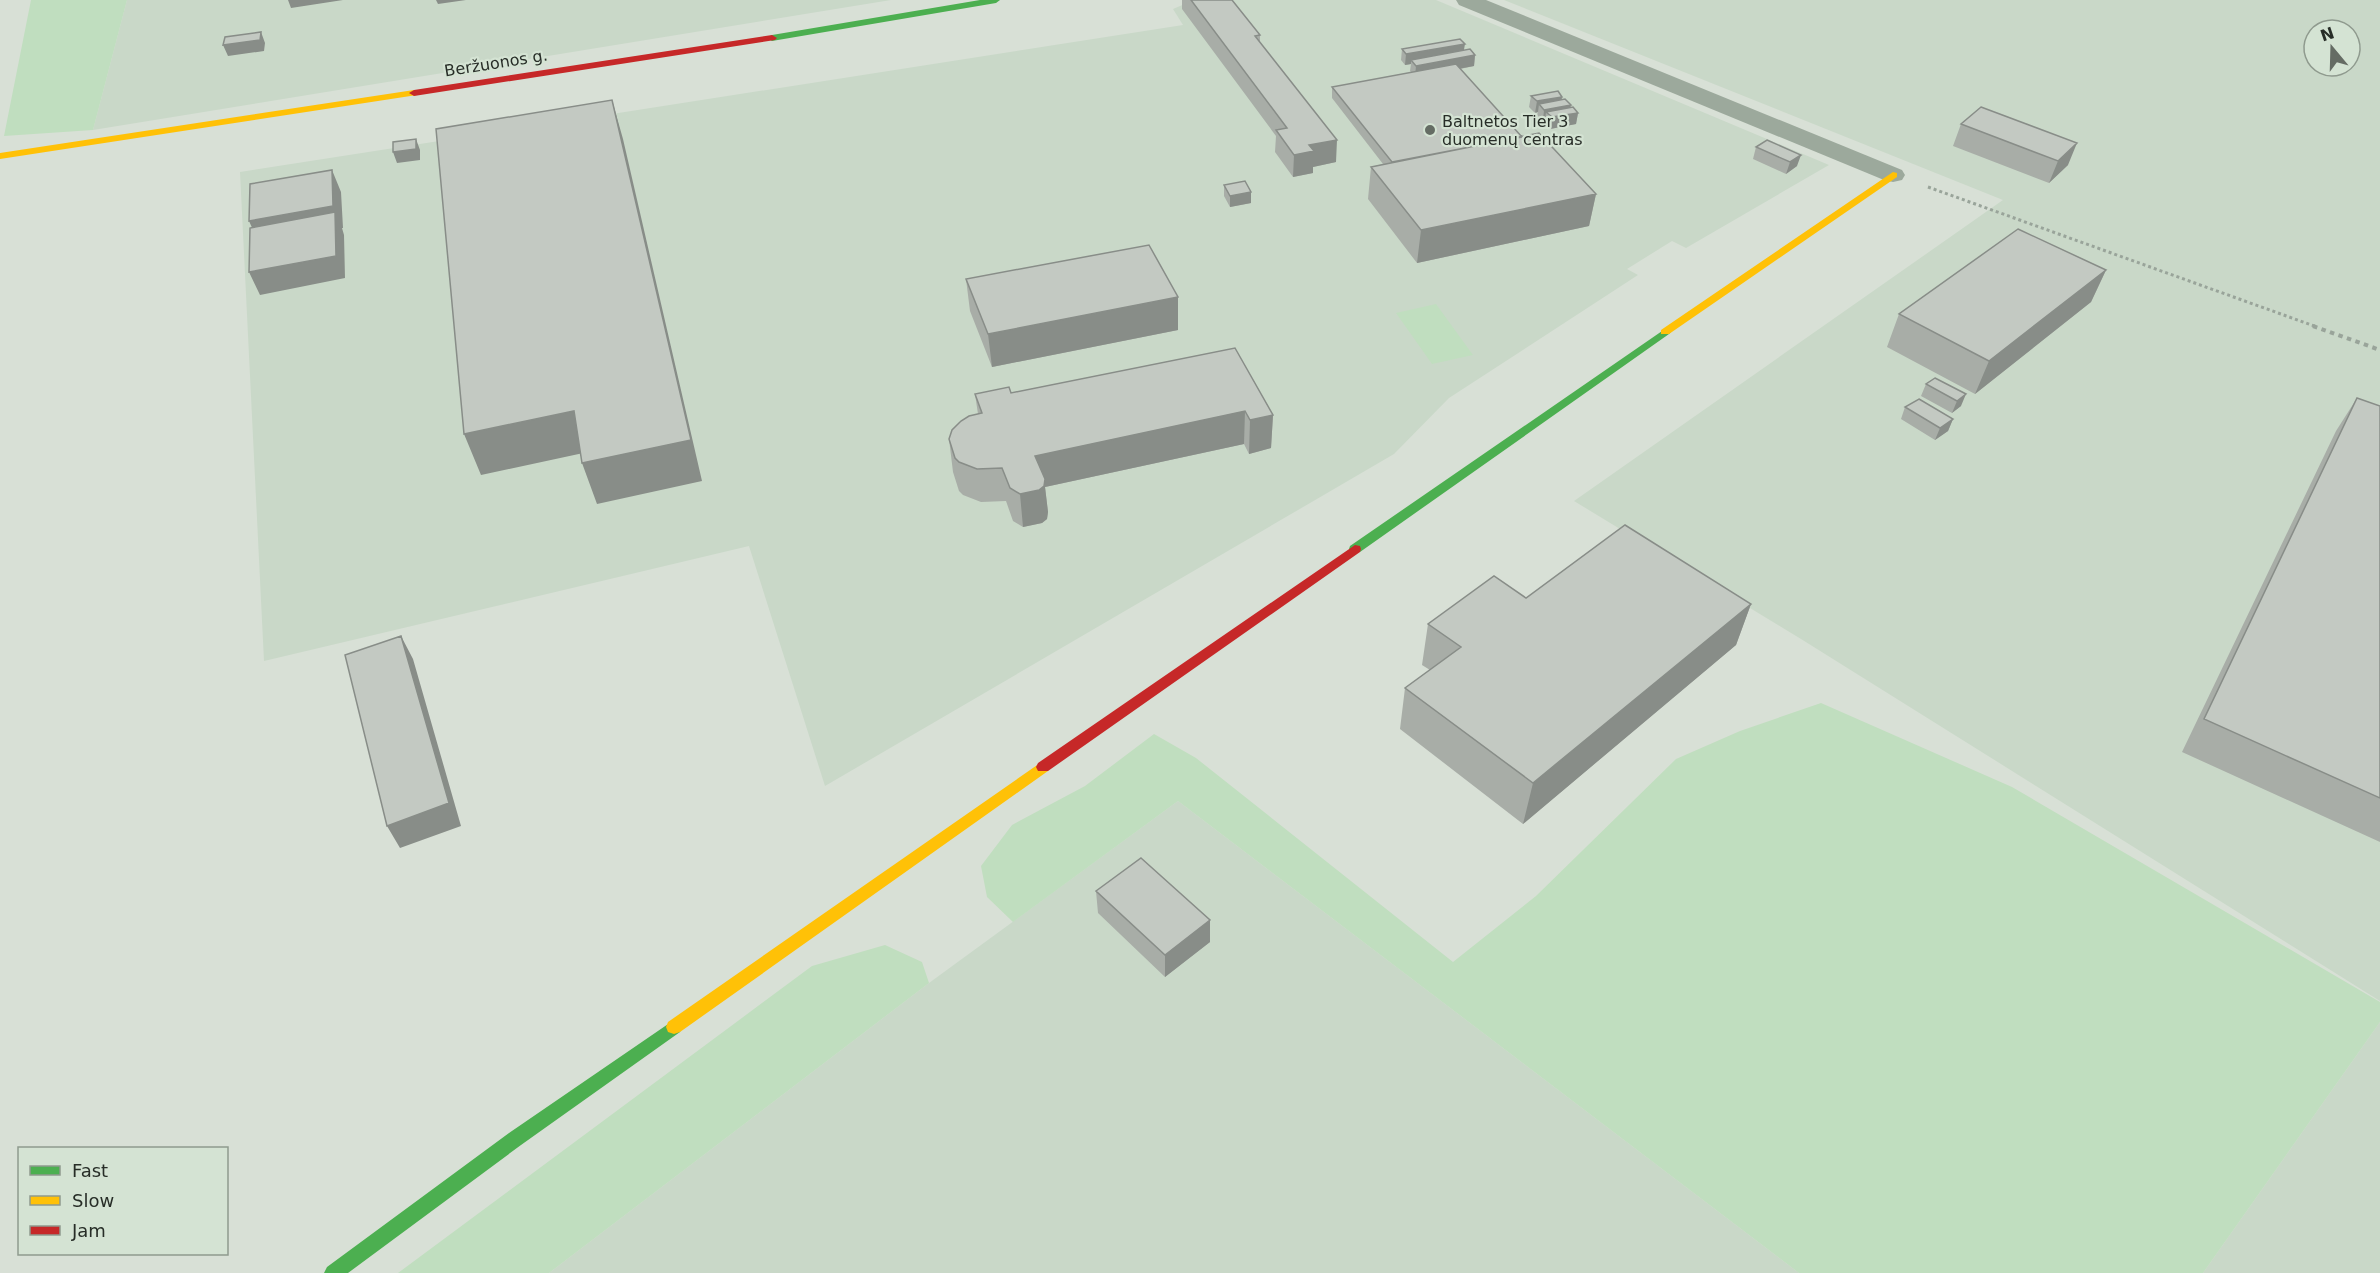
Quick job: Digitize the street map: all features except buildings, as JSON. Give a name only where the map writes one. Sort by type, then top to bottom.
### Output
[{"type":"street","name":"Beržuonos g.","points":[[0,156],[779,37],[996,0]]},
{"type":"street","points":[[1467,0],[1893,175]]},
{"type":"street","points":[[333,1273],[515,1139],[1478,462],[1893,175]]},
{"type":"path","points":[[1893,175],[2380,350]]},
{"type":"shaded area","points":[[127,0],[891,0],[93,130]]},
{"type":"shaded area","points":[[1194,0],[1436,0],[1829,165],[1686,248],[1672,241],[1627,269],[1638,275],[1449,398],[1394,454],[825,786],[749,546],[264,661],[240,172],[1183,25],[1173,9]]},
{"type":"shaded area","points":[[1504,0],[2380,0],[2380,1001],[1801,639],[1574,501],[2003,200]]},
{"type":"shaded area","points":[[1178,801],[1799,1273],[549,1273],[929,983]]},
{"type":"shaded area","points":[[2380,1022],[2380,1273],[2203,1273]]},
{"type":"green space","points":[[31,0],[127,0],[93,130],[4,136]]},
{"type":"green space","points":[[1436,304],[1473,355],[1432,364],[1396,313]]},
{"type":"green space","points":[[1821,703],[2012,787],[2380,1002],[2380,1022],[2203,1273],[1799,1273],[1178,801],[1013,922],[987,897],[981,866],[1012,825],[1085,786],[1154,734],[1196,758],[1453,962],[1536,896],[1676,759],[1740,731]]},
{"type":"green space","points":[[885,945],[922,962],[929,983],[549,1273],[398,1273],[812,966]]},
{"type":"traffic: fast","points":[[772,38],[996,0]]},
{"type":"traffic: fast","points":[[1355,549],[1665,332]]},
{"type":"traffic: fast","points":[[333,1273],[515,1139],[674,1027]]},
{"type":"traffic: slow","points":[[0,156],[414,93]]},
{"type":"traffic: slow","points":[[1665,332],[1893,175]]},
{"type":"traffic: slow","points":[[674,1027],[1043,767]]},
{"type":"traffic: jam","points":[[414,93],[772,38]]},
{"type":"traffic: jam","points":[[1043,767],[1355,549]]},
{"type":"place","name":"Baltnetos Tier 3 duomenų centras","points":[[1430,130]]}]
